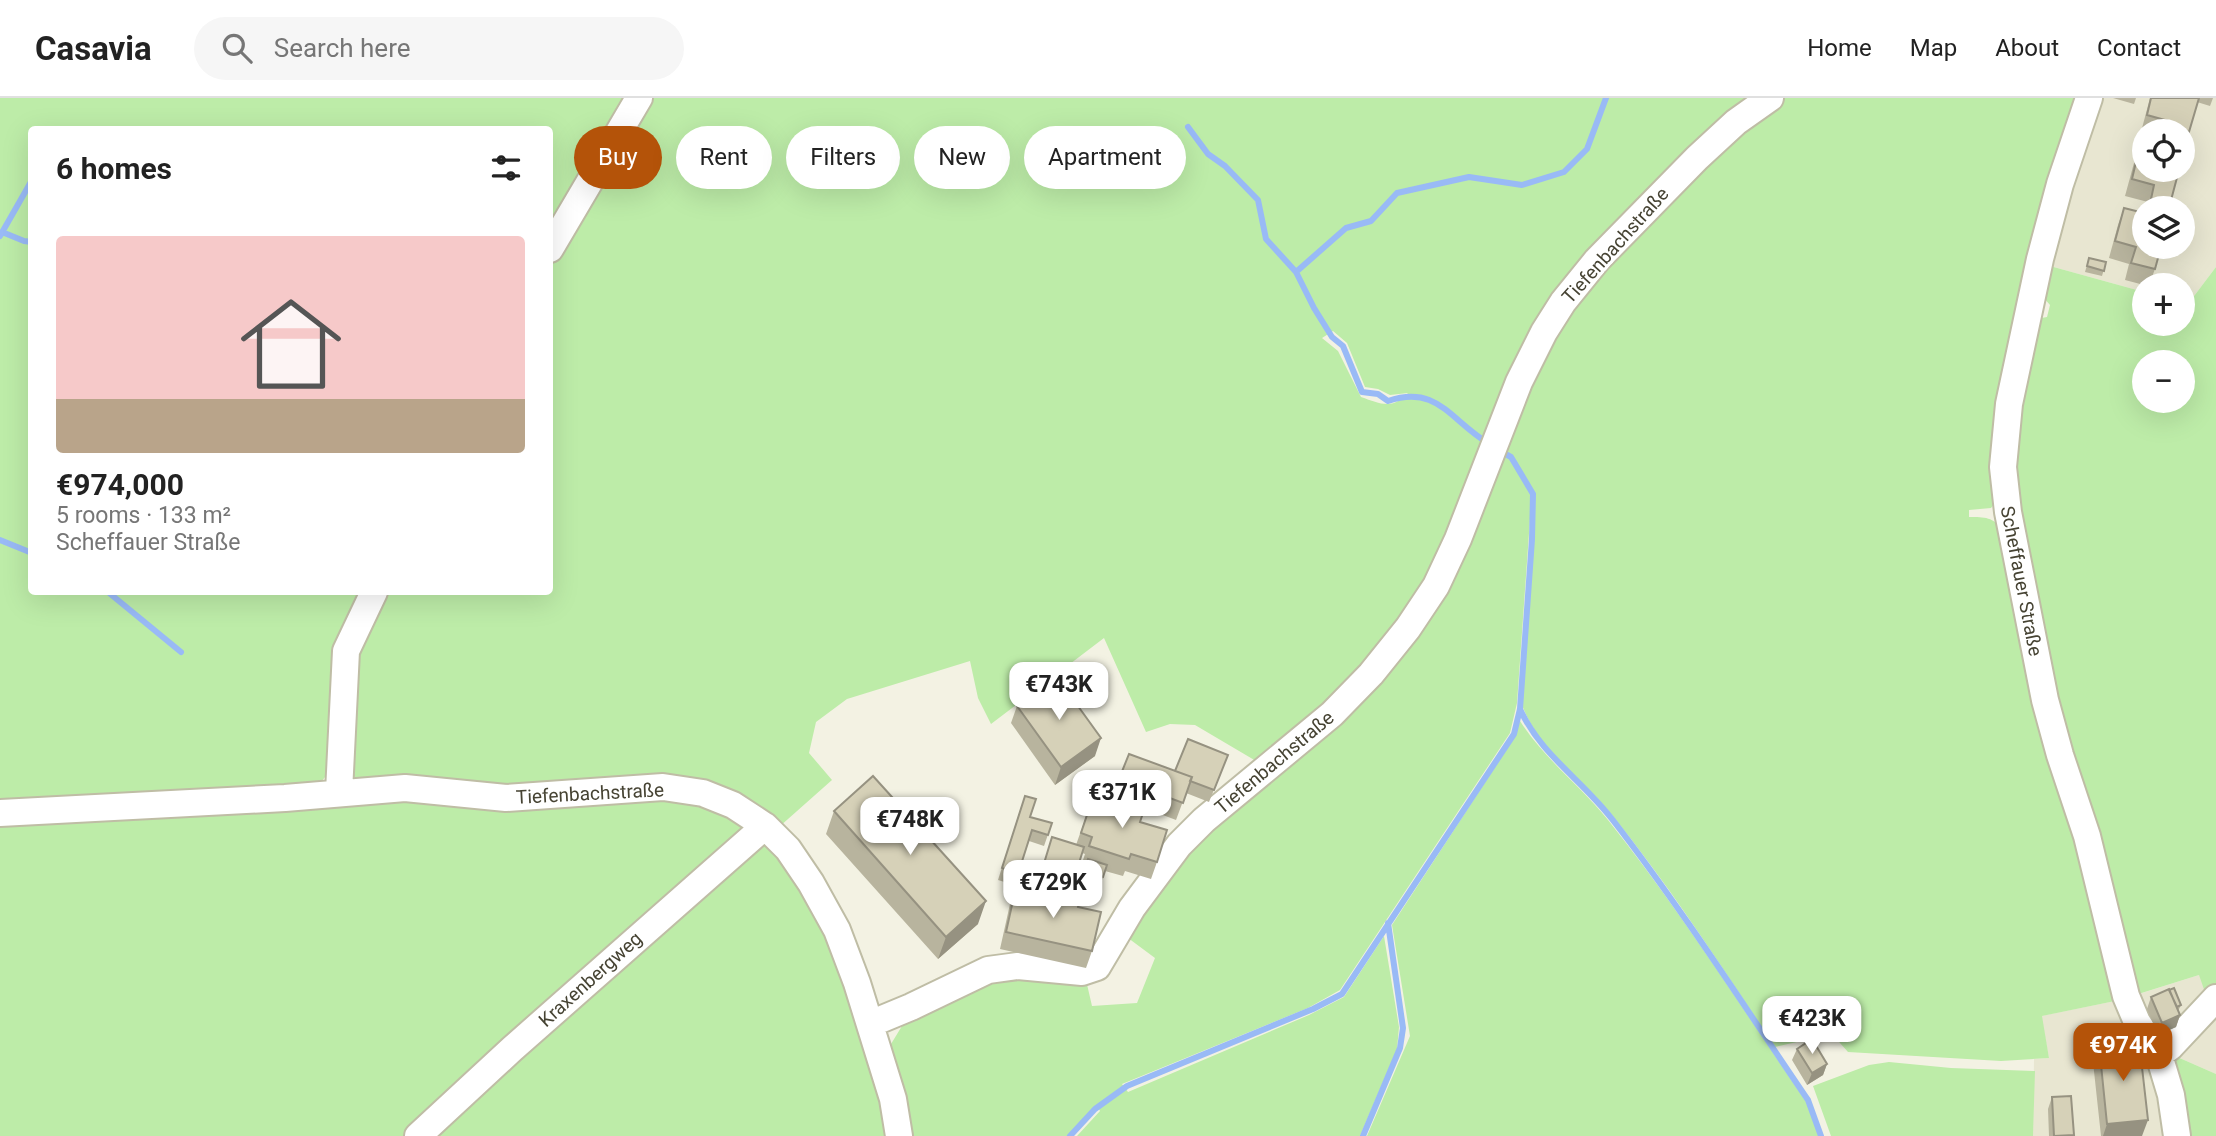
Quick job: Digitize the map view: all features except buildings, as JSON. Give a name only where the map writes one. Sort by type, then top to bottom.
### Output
[{"type":"street","points":[[553,244],[639,98]]},
{"type":"street","name":"Tiefenbachstraße","points":[[0,813],[285,798],[405,788],[506,798],[663,787],[703,793],[733,806],[765,826],[788,849],[837,930],[870,1024],[988,970],[1018,966],[1082,972],[1097,967],[1132,908],[1179,845],[1204,820],[1332,714],[1371,674],[1408,628],[1436,586],[1458,539],[1519,382],[1544,332],[1563,302],[1605,251],[1697,158],[1736,122],[1770,98]]},
{"type":"street","name":"Scheffauer Straße","points":[[2089,98],[2060,184],[2040,259],[2009,404],[2003,467],[2008,512],[2051,722],[2087,836],[2126,996],[2137,1022],[2159,1055],[2171,1095],[2178,1136]]},
{"type":"street","points":[[340,792],[346,652],[373,595]]},
{"type":"street","name":"Kraxenbergweg","points":[[418,1136],[522,1040],[765,826]]},
{"type":"street","points":[[2159,1055],[2170,1047],[2216,998]]},
{"type":"street","points":[[870,1024],[893,1100],[900,1136]]},
{"type":"shaded area","points":[[2097,98],[2216,98],[2216,267],[2195,295],[2195,273],[2132,273],[2132,289],[2050,266]]},
{"type":"shaded area","points":[[2199,975],[2216,990],[2216,1074],[2175,1056],[2186,1136],[2033,1136],[2034,1059],[2049,1058],[2041,1016],[2120,1000]]},
{"type":"green space","points":[[0,98],[1760,98],[1597,253],[1455,533],[1369,667],[1256,761],[1195,725],[1170,724],[1146,732],[1104,638],[991,724],[978,698],[970,661],[847,699],[816,722],[809,753],[832,780],[779,827],[721,790],[523,792],[368,782],[351,777],[338,761],[317,787],[0,805]],"holes":[[[1333,331],[1347,343],[1365,387],[1390,395],[1408,393],[1391,404],[1361,397],[1338,351],[1322,338]]]},
{"type":"green space","points":[[1779,98],[2081,98],[1998,499],[1991,508],[1969,510],[1969,517],[1996,522],[2003,530],[2120,1000],[2042,1016],[2049,1058],[2001,1061],[1848,1052],[1832,1034],[1775,1047],[1634,843],[1612,815],[1550,750],[1522,705],[1535,522],[1530,519],[1517,703],[1510,733],[1340,990],[1308,1008],[1122,1084],[1128,1092],[1309,1015],[1344,997],[1384,936],[1399,1027],[1397,1049],[1360,1136],[1077,1136],[1100,1111],[1097,1105],[1067,1136],[908,1136],[889,1062],[891,1044],[902,1026],[990,978],[1086,980],[1092,1006],[1137,1003],[1155,958],[1124,935],[1191,844],[1414,631],[1529,374],[1606,258]]},
{"type":"green space","points":[[2050,266],[2132,289],[2132,336],[2195,336],[2195,295],[2216,267],[2216,990],[2207,998],[2199,975],[2132,996],[2060,731],[2012,492],[2011,442],[2036,319],[2047,317],[2050,305],[2042,296]]},
{"type":"green space","points":[[1520,721],[1540,748],[1608,820],[1660,889],[1807,1103],[1819,1136],[1367,1136],[1410,1036],[1392,925],[1514,738]]},
{"type":"green space","points":[[677,795],[749,824],[409,1136],[0,1136],[0,820],[398,797]]},
{"type":"green space","points":[[759,842],[769,843],[783,853],[844,965],[895,1136],[423,1136]]},
{"type":"green space","points":[[2175,1056],[2216,1074],[2216,1136],[2186,1136],[2170,1058]]},
{"type":"green space","points":[[1889,1062],[1951,1068],[2035,1071],[2033,1136],[1831,1136],[1813,1086],[1869,1065]]},
{"type":"waterway","points":[[1296,272],[1346,228],[1371,221],[1397,193],[1469,177],[1522,185],[1564,172],[1587,149],[1606,98]]},
{"type":"waterway","points":[[1188,127],[1208,154],[1225,166],[1258,200],[1266,239],[1296,272],[1332,337],[1343,346],[1362,392],[1378,394],[1388,401],[1405,397],[1419,397],[1431,401],[1488,443]]},
{"type":"waterway","points":[[0,236],[28,187]]},
{"type":"waterway","points":[[2,232],[28,242]]},
{"type":"waterway","points":[[1070,1136],[1095,1109],[1127,1086],[1313,1009],[1342,994],[1514,734],[1520,709],[1533,494],[1511,457],[1500,451]]},
{"type":"waterway","points":[[0,540],[28,551]]},
{"type":"waterway","points":[[112,595],[181,652]]},
{"type":"waterway","points":[[1520,709],[1539,740],[1612,819],[1688,923],[1808,1100],[1821,1136]]},
{"type":"waterway","points":[[1363,1136],[1400,1048],[1403,1028],[1388,923]]}]
